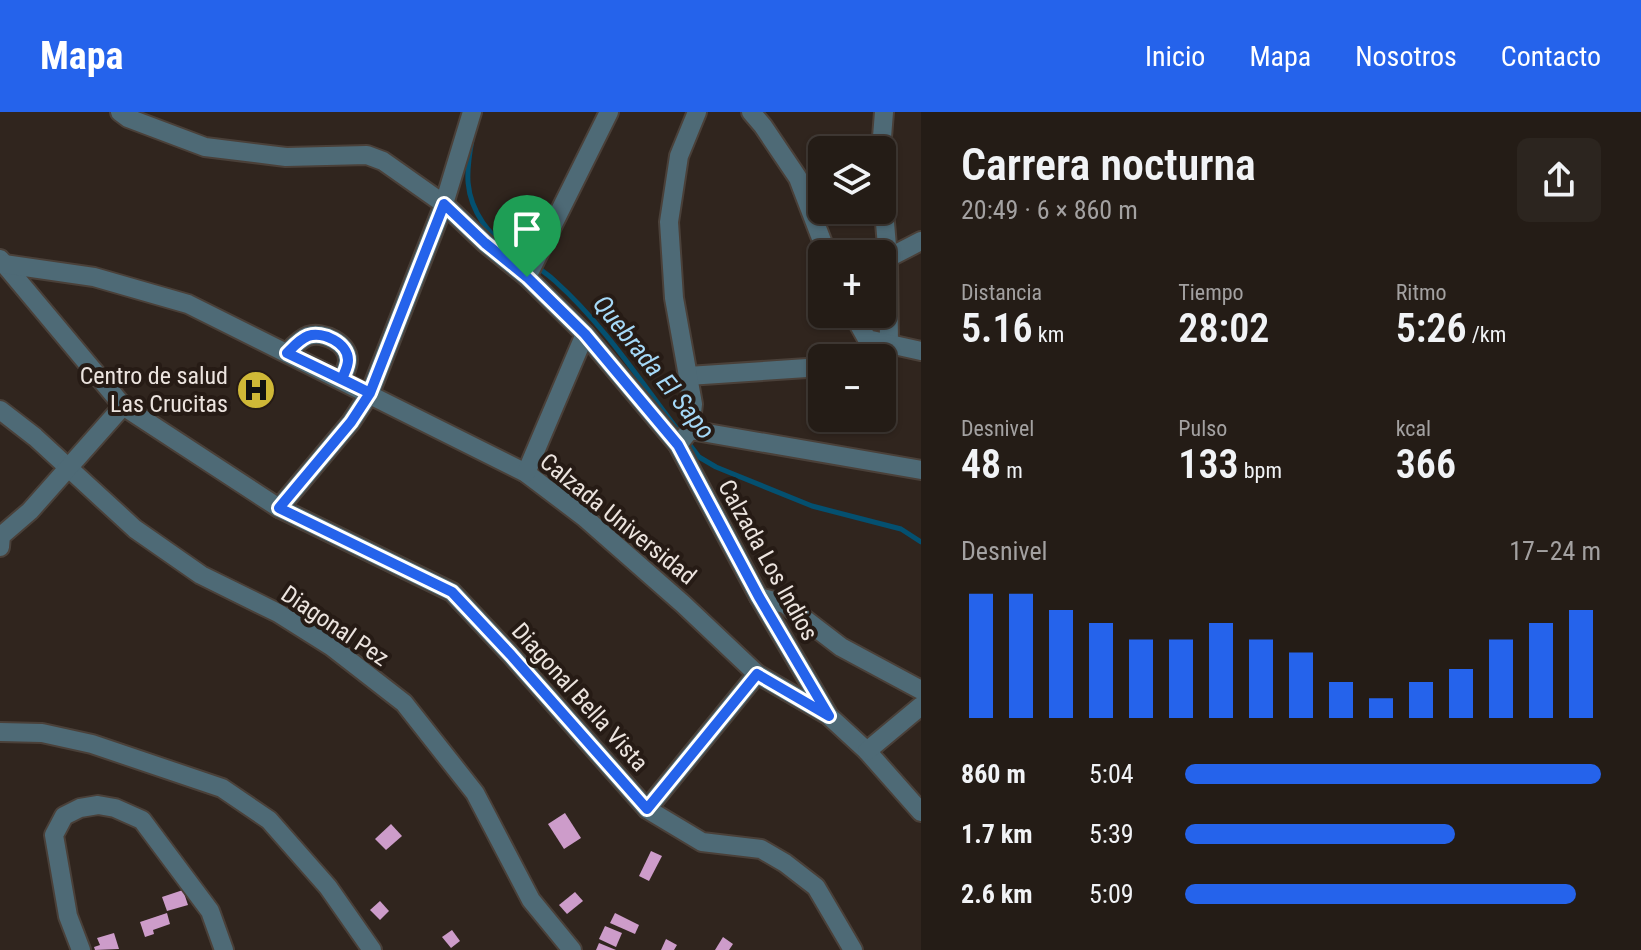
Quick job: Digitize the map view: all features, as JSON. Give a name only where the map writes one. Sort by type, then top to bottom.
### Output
[{"type":"street","name":"Calzada Los Indios","points":[[120,112],[128,118],[205,147],[286,157],[367,155],[383,161],[444,204],[485,243],[529,273],[684,438],[759,597],[829,716],[867,751],[921,812]]},
{"type":"street","points":[[279,508],[351,422],[370,393],[444,204],[472,112]]},
{"type":"street","points":[[529,273],[609,112]]},
{"type":"street","points":[[697,112],[679,156],[669,222],[674,298],[693,404],[684,438],[921,470]]},
{"type":"street","points":[[751,112],[798,178],[822,240]]},
{"type":"street","points":[[882,136],[884,112]]},
{"type":"street","points":[[896,254],[921,241]]},
{"type":"street","name":"Calzada Universidad","points":[[2,262],[94,277],[188,304],[526,473],[628,556],[757,674],[829,716]]},
{"type":"street","name":"Diagonal Bella Vista","points":[[2,262],[123,406],[279,508],[452,592],[647,809],[702,842],[761,849],[785,863],[816,887],[853,950]]},
{"type":"street","points":[[861,328],[867,339],[889,344],[889,328]]},
{"type":"street","points":[[287,353],[307,336],[322,334],[346,350],[348,358],[342,379]]},
{"type":"street","points":[[526,473],[585,334]]},
{"type":"street","points":[[896,346],[921,351]]},
{"type":"street","points":[[688,376],[808,368]]},
{"type":"street","points":[[0,547],[0,536],[30,511],[123,406]]},
{"type":"street","name":"Diagonal Pez","points":[[0,410],[135,529],[190,568],[278,613],[332,647],[404,703],[475,793],[531,900],[572,950]]},
{"type":"street","points":[[759,597],[785,604],[841,647],[921,690]]},
{"type":"street","points":[[647,809],[757,674]]},
{"type":"street","points":[[867,751],[921,706]]},
{"type":"street","points":[[0,732],[42,733],[92,744],[222,788],[269,820],[328,887],[372,950]]},
{"type":"street","points":[[81,950],[68,916],[54,835],[57,825],[71,811],[98,805],[115,808],[142,820],[210,911],[224,950]]},
{"type":"building","points":[[565,813],[581,838],[564,849],[548,824]]},
{"type":"building","points":[[391,824],[402,836],[386,850],[375,839]]},
{"type":"building","points":[[651,851],[662,856],[649,881],[639,876]]},
{"type":"building","points":[[183,890],[188,905],[167,911],[162,897]]},
{"type":"building","points":[[575,892],[583,901],[567,914],[559,905]]},
{"type":"building","points":[[380,901],[389,911],[380,920],[370,910]]},
{"type":"building","points":[[167,913],[170,924],[153,930],[154,934],[145,937],[140,922]]},
{"type":"building","points":[[615,913],[639,925],[635,934],[610,923]]},
{"type":"building","points":[[605,926],[622,933],[616,947],[599,939]]},
{"type":"building","points":[[452,930],[460,941],[451,948],[442,937]]},
{"type":"building","points":[[114,933],[119,949],[95,950],[94,947],[100,945],[97,938]]},
{"type":"building","points":[[723,937],[733,944],[729,950],[715,950]]},
{"type":"building","points":[[666,939],[677,945],[674,950],[661,950]]},
{"type":"building","points":[[599,943],[616,950],[596,950]]},
{"type":"waterway","name":"Quebrada El Sapo","points":[[472,140],[468,183],[472,203],[483,223],[508,248],[546,274],[590,316],[681,434]]},
{"type":"waterway","name":"Quebrada El Sapo","points":[[687,441],[699,457],[716,467],[812,506],[901,529],[921,542]]},
{"type":"place","name":"Centro de salud Las Crucitas","points":[[256,390]]},
{"type":"route","points":[[527,277],[444,204],[370,393],[287,353],[307,336],[322,334],[346,350],[348,358],[342,379],[370,393],[351,422],[279,508],[452,592],[647,809],[757,674],[829,716],[759,597],[678,445],[585,334],[527,277]]}]
